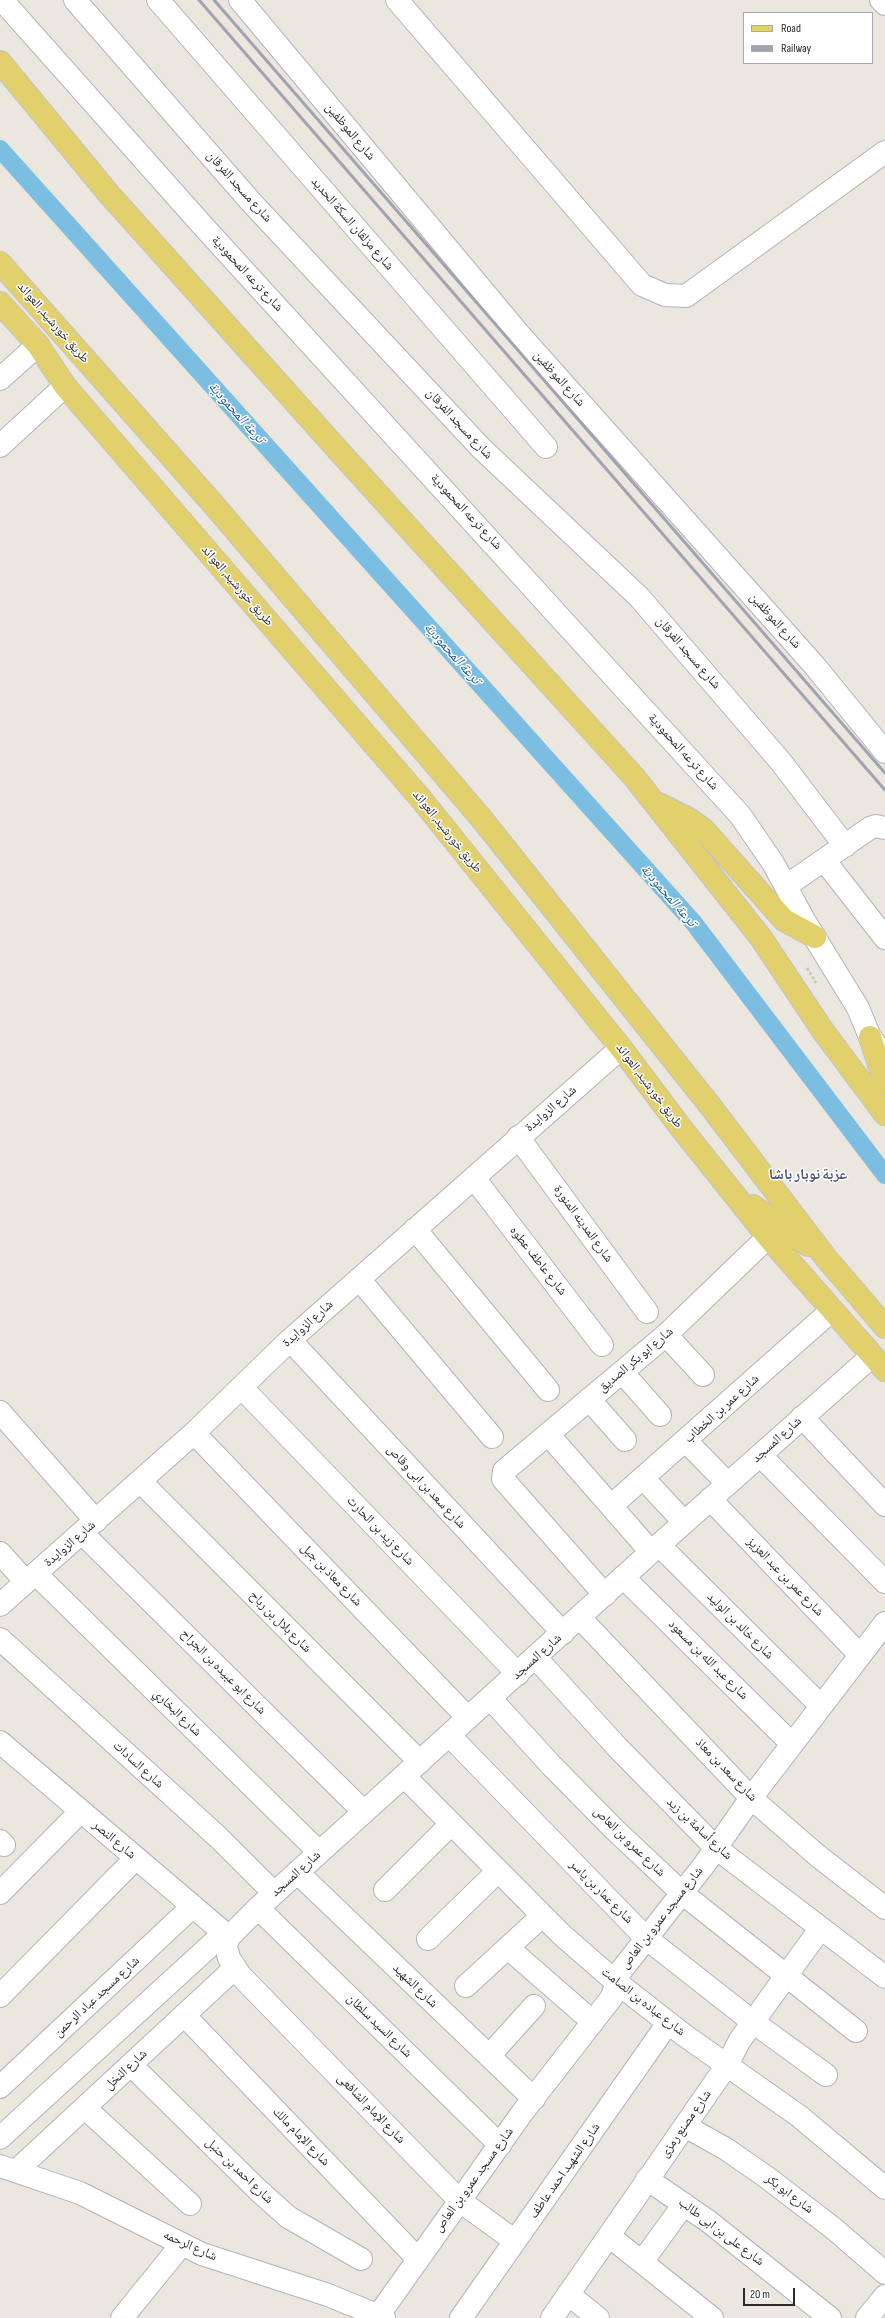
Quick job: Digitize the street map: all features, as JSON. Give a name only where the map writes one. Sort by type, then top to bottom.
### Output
[{"type":"main road","points":[[0,62],[118,205],[634,777],[761,938],[823,1031],[885,1114]]},
{"type":"main road","name":"طريق خورشيد, العوائد","points":[[0,263],[208,498],[481,818],[711,1107],[826,1258],[885,1327]]},
{"type":"main road","name":"طريق خورشيد, العوائد","points":[[0,303],[38,345],[65,386],[421,799],[621,1048],[768,1237],[831,1311],[878,1363]]},
{"type":"main road","points":[[655,802],[689,818],[704,830],[784,920],[815,937]]},
{"type":"main road","points":[[870,1037],[885,1082]]},
{"type":"main road","points":[[731,1190],[826,1258]]},
{"type":"street","name":"شارع ترعه المحمودية","points":[[2,0],[203,226],[740,815],[758,839],[858,1008],[870,1037],[885,1057]]},
{"type":"street","name":"شارع مسجد الفرقان","points":[[75,0],[250,202],[480,448],[639,597],[781,762],[845,846]]},
{"type":"street","name":"شارع مزلقان السكة الحديد","points":[[158,0],[546,447]]},
{"type":"street","name":"شارع الموظفين","points":[[240,0],[518,334],[814,664],[885,752]]},
{"type":"street","points":[[397,0],[642,285],[665,295],[686,296],[885,152]]},
{"type":"street","points":[[881,0],[885,4]]},
{"type":"street","points":[[0,379],[38,345]]},
{"type":"street","points":[[0,446],[65,386]]},
{"type":"street","points":[[786,886],[845,846],[878,828]]},
{"type":"street","points":[[824,860],[885,938]]},
{"type":"street","name":"شارع الزوايدة","points":[[0,1605],[194,1433],[290,1340],[474,1178],[518,1137],[621,1048]]},
{"type":"street","name":"شارع المدينه المنورة","points":[[518,1137],[647,1312]]},
{"type":"street","name":"شارع عاطف عطوه","points":[[474,1178],[602,1345]]},
{"type":"street","points":[[415,1229],[548,1390]]},
{"type":"street","name":"شارع ابو بكر الصديق","points":[[605,1595],[503,1479],[504,1471],[666,1335],[768,1237]]},
{"type":"street","points":[[359,1279],[492,1437]]},
{"type":"street","name":"شارع عمر بن الخطاب","points":[[611,1506],[831,1311]]},
{"type":"street","points":[[666,1335],[703,1375]]},
{"type":"street","name":"شارع سعد بن ابى وقاص","points":[[290,1340],[563,1634]]},
{"type":"street","name":"شارع المسجد","points":[[0,2138],[563,1634],[623,1577],[802,1417],[878,1363]]},
{"type":"street","points":[[622,1372],[660,1415]]},
{"type":"street","name":"شارع زيد بن الحارث","points":[[242,1388],[518,1674]]},
{"type":"street","points":[[589,1399],[626,1440]]},
{"type":"street","name":"شارع ابو عبيده بن الجراح","points":[[0,1412],[89,1527],[364,1812]]},
{"type":"street","points":[[802,1417],[885,1505]]},
{"type":"street","name":"شارع معاذ بن جبل","points":[[194,1433],[468,1718]]},
{"type":"street","name":"شارع خالد بن الوليد","points":[[548,1434],[611,1506],[821,1706]]},
{"type":"street","points":[[686,1441],[728,1484]]},
{"type":"street","points":[[760,1455],[885,1582]]},
{"type":"street","points":[[643,1478],[684,1522]]},
{"type":"street","name":"شارع بلال بن رباح","points":[[140,1481],[420,1762]]},
{"type":"street","name":"شارع عمر بن عبد العزيز","points":[[710,1499],[860,1655]]},
{"type":"street","name":"شارع البخاري","points":[[0,1553],[31,1578],[319,1852]]},
{"type":"street","name":"شارع عبد الله بن مسعود","points":[[623,1577],[792,1744]]},
{"type":"street","name":"شارع سعد بن معاذ","points":[[580,1618],[752,1798],[818,1856],[885,1908]]},
{"type":"street","name":"شارع مسجد عمرو بن العاص","points":[[374,2316],[418,2259],[534,2098],[612,1997],[620,1972],[682,1893],[792,1744],[885,1623]]},
{"type":"street","name":"شارع السادات","points":[[0,1640],[213,1833],[274,1893]]},
{"type":"street","name":"شارع أسامة بن زيد","points":[[536,1658],[622,1753],[716,1848],[820,1929],[885,1977]]},
{"type":"street","name":"شارع عمرو بن العاص","points":[[490,1698],[551,1765],[614,1829],[682,1893],[856,2030]]},
{"type":"street","name":"شارع عمار بن ياسر","points":[[449,1735],[646,1938],[753,2022],[826,2075]]},
{"type":"street","name":"شارع النصر","points":[[0,1742],[226,1935]]},
{"type":"street","name":"شارع عباده بن الصامت","points":[[404,1776],[542,1916],[616,1982],[668,2023],[799,2116],[885,2188]]},
{"type":"street","points":[[0,1893],[81,1812]]},
{"type":"street","points":[[385,1890],[450,1824]]},
{"type":"street","points":[[0,1996],[136,1858]]},
{"type":"street","name":"شارع الشهيد","points":[[297,1872],[534,2098]]},
{"type":"street","points":[[428,1939],[497,1872]]},
{"type":"street","name":"شارع مسجد عباد الرحمن","points":[[0,2087],[193,1906]]},
{"type":"street","name":"شارع السيد سلطان","points":[[258,1908],[500,2145]]},
{"type":"street","points":[[466,1986],[542,1916]]},
{"type":"street","name":"شارع مصنع رمزى","points":[[552,2318],[727,2065],[740,2040],[820,1929]]},
{"type":"street","points":[[226,1935],[228,1958],[235,1968]]},
{"type":"street","points":[[508,1948],[593,2022]]},
{"type":"street","name":"شارع النخل","points":[[8,2169],[85,2108],[235,1968]]},
{"type":"street","name":"شارع الإمام الشافعى","points":[[235,1968],[460,2201],[515,2241]]},
{"type":"street","points":[[489,2056],[534,2006]]},
{"type":"street","name":"شارع الإمام مالك","points":[[184,2016],[418,2259]]},
{"type":"street","name":"شارع الشهيد احمد عاطف","points":[[461,2318],[668,2023]]},
{"type":"street","name":"شارع احمد بن حنبل","points":[[131,2065],[288,2218],[361,2259]]},
{"type":"street","points":[[85,2108],[190,2204]]},
{"type":"street","name":"شارع ابو بكر","points":[[685,2126],[726,2149],[765,2176],[833,2228],[885,2273]]},
{"type":"street","name":"شارع الرحمه","points":[[8,2169],[80,2193],[202,2254],[328,2295],[374,2316]]},
{"type":"street","name":"شارع على بن ابى طالب","points":[[647,2180],[714,2225],[830,2318]]},
{"type":"street","points":[[642,2262],[684,2204]]},
{"type":"street","points":[[609,2236],[712,2318]]},
{"type":"street","points":[[122,2318],[182,2244]]},
{"type":"street","points":[[568,2294],[598,2318]]},
{"type":"street","points":[[867,2318],[885,2296]]},
{"type":"waterway","name":"ترعة المحمودية","points":[[0,149],[693,922],[885,1175]]},
{"type":"railway","points":[[199,0],[885,790]]},
{"type":"railway","points":[[214,0],[885,773]]},
{"type":"district","name":"عزبة نوبار باشا","points":[[808,1175]]}]
